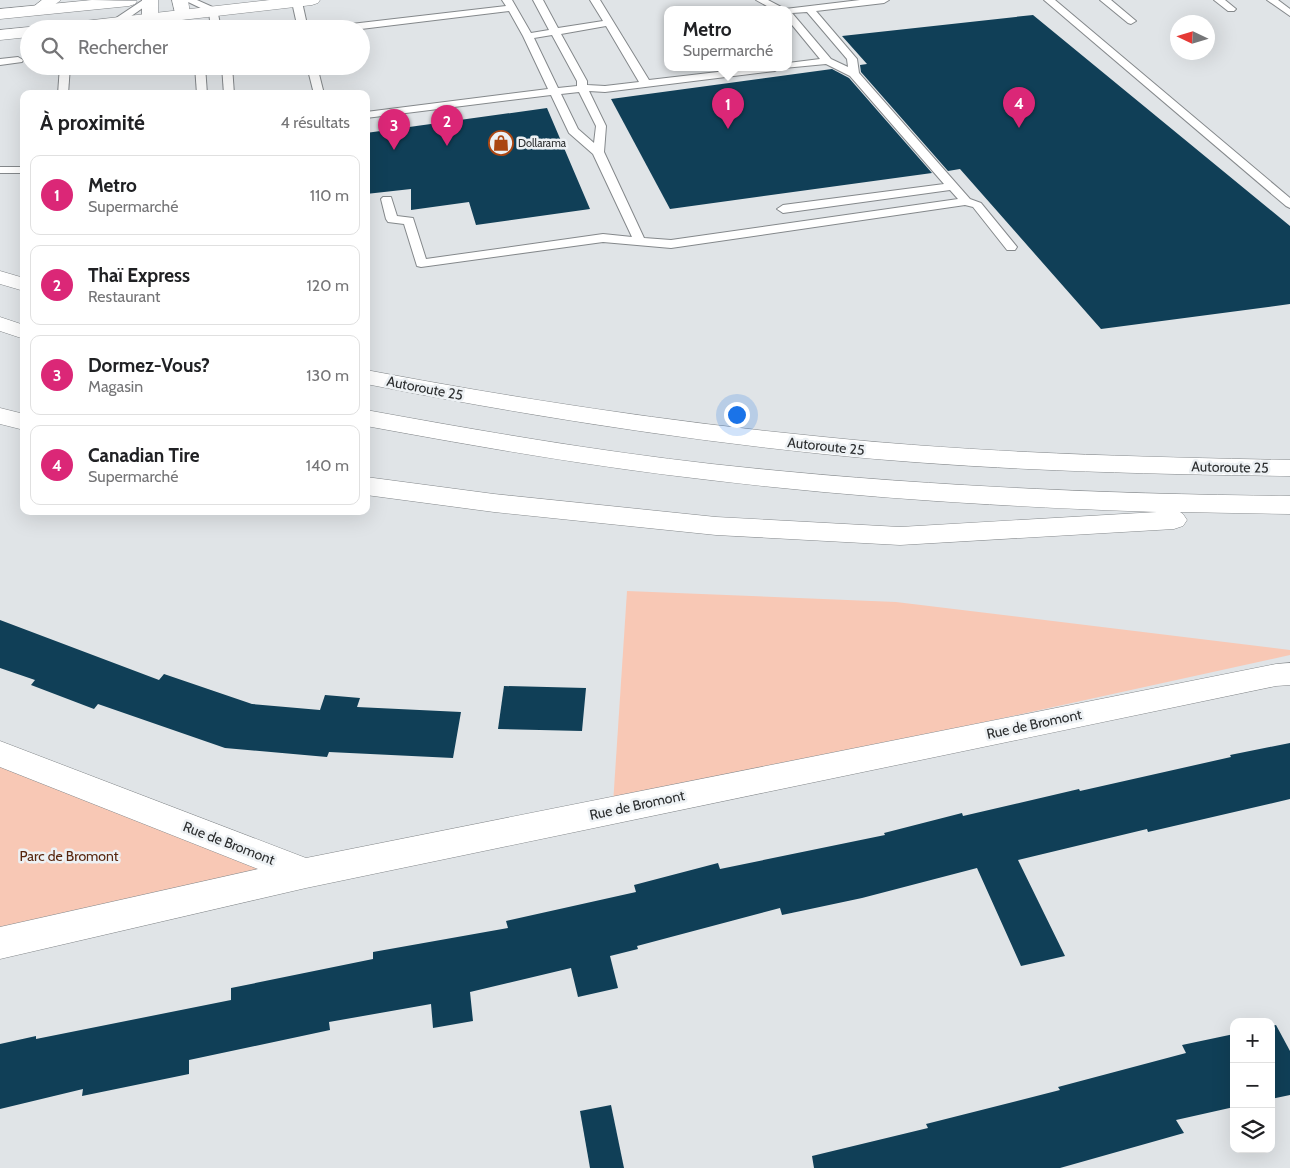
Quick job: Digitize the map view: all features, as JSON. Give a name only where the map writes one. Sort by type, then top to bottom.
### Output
[{"type":"main road","points":[[36,11],[53,0]]},
{"type":"main road","points":[[0,14],[142,0]]},
{"type":"main road","points":[[150,0],[150,18]]},
{"type":"main road","points":[[140,20],[183,5],[214,11],[305,1]]},
{"type":"main road","points":[[0,35],[20,33]]},
{"type":"main road","points":[[0,277],[20,284]]},
{"type":"main road","points":[[0,324],[20,331]]},
{"type":"main road","name":"Autoroute 25","points":[[370,378],[455,395],[585,416],[871,451],[1063,463],[1290,468]]},
{"type":"main road","points":[[0,416],[20,421]]},
{"type":"main road","points":[[370,419],[515,446],[576,455],[686,470],[814,484],[1022,498],[1290,505]]},
{"type":"main road","points":[[370,487],[494,504],[679,522],[802,532],[900,536],[1290,512]]},
{"type":"main road","name":"Rue de Bromont","points":[[0,754],[306,873],[1276,674],[1290,674]]},
{"type":"main road","points":[[0,943],[306,873]]},
{"type":"lane","points":[[121,20],[150,0]]},
{"type":"lane","points":[[538,0],[582,81],[582,88],[601,126],[598,152]]},
{"type":"lane","points":[[595,0],[646,84]]},
{"type":"lane","points":[[761,0],[772,6]]},
{"type":"lane","points":[[792,12],[884,0]]},
{"type":"lane","points":[[1049,0],[1290,204]]},
{"type":"lane","points":[[1105,0],[1131,21]]},
{"type":"lane","points":[[1219,0],[1231,8]]},
{"type":"lane","points":[[1272,0],[1290,13]]},
{"type":"lane","points":[[304,20],[305,1]]},
{"type":"lane","points":[[370,24],[510,4],[528,36],[573,131],[598,152],[640,242]]},
{"type":"lane","points":[[810,9],[852,59],[854,74]]},
{"type":"lane","points":[[214,11],[215,20]]},
{"type":"lane","points":[[792,18],[827,61],[854,74],[966,202]]},
{"type":"lane","points":[[528,36],[609,23]]},
{"type":"lane","points":[[0,62],[18,60]]},
{"type":"lane","points":[[792,65],[827,61]]},
{"type":"lane","points":[[370,115],[582,88],[605,89],[751,71]]},
{"type":"lane","points":[[63,90],[64,75]]},
{"type":"lane","points":[[201,75],[202,90]]},
{"type":"lane","points":[[227,75],[229,90]]},
{"type":"lane","points":[[314,75],[318,90]]},
{"type":"lane","points":[[0,170],[20,170]]},
{"type":"lane","points":[[783,209],[952,186]]},
{"type":"lane","points":[[387,198],[392,219],[409,222],[421,263],[603,238],[671,244],[966,202],[977,205],[1011,247]]},
{"type":"green space","points":[[627,591],[896,602],[1290,650],[1290,655],[613,804]]},
{"type":"green space","name":"Parc de Bromont","points":[[0,754],[306,873],[0,943]]},
{"type":"building","points":[[1033,15],[1290,226],[1290,304],[1101,329],[960,169],[948,171],[861,72],[860,65],[867,64],[842,36]]},
{"type":"building","points":[[832,69],[849,78],[932,173],[670,209],[611,99]]},
{"type":"building","points":[[547,108],[590,209],[476,225],[469,202],[411,210],[411,189],[370,194],[370,132]]},
{"type":"building","points":[[0,620],[159,680],[164,674],[252,704],[320,710],[325,695],[360,698],[357,707],[461,712],[453,758],[329,752],[327,757],[225,748],[98,704],[94,709],[31,685],[35,680],[0,668]]},
{"type":"building","points":[[504,686],[586,688],[582,731],[498,729]]},
{"type":"building","points":[[1290,743],[1290,799],[1148,832],[1147,829],[1018,860],[1065,956],[1021,966],[977,868],[862,898],[782,915],[780,908],[637,946],[638,949],[610,956],[618,988],[578,997],[571,968],[470,992],[473,1021],[433,1028],[431,1004],[329,1022],[330,1030],[189,1060],[189,1074],[82,1096],[83,1089],[0,1109],[0,1044],[36,1036],[36,1039],[231,1000],[231,988],[373,959],[373,952],[508,928],[506,921],[636,892],[634,885],[718,863],[720,869],[885,835],[884,833],[962,813],[963,816]]},
{"type":"building","points":[[1275,1025],[1290,1051],[1290,1095],[1275,1098],[1275,1063]]},
{"type":"building","points":[[1230,1035],[1230,1108],[1176,1120],[1184,1133],[1060,1168],[814,1168],[812,1156],[928,1128],[926,1124],[1060,1090],[1058,1087],[1186,1053],[1182,1045]]},
{"type":"building","points":[[611,1105],[624,1168],[590,1168],[580,1111]]},
{"type":"place","name":"Canadian Tire","points":[[1019,128]]},
{"type":"place","name":"Metro","points":[[728,129]]},
{"type":"place","name":"Dollarama","points":[[501,143]]},
{"type":"place","name":"Thaï Express","points":[[447,146]]},
{"type":"place","name":"Dormez-Vous?","points":[[394,150]]}]
